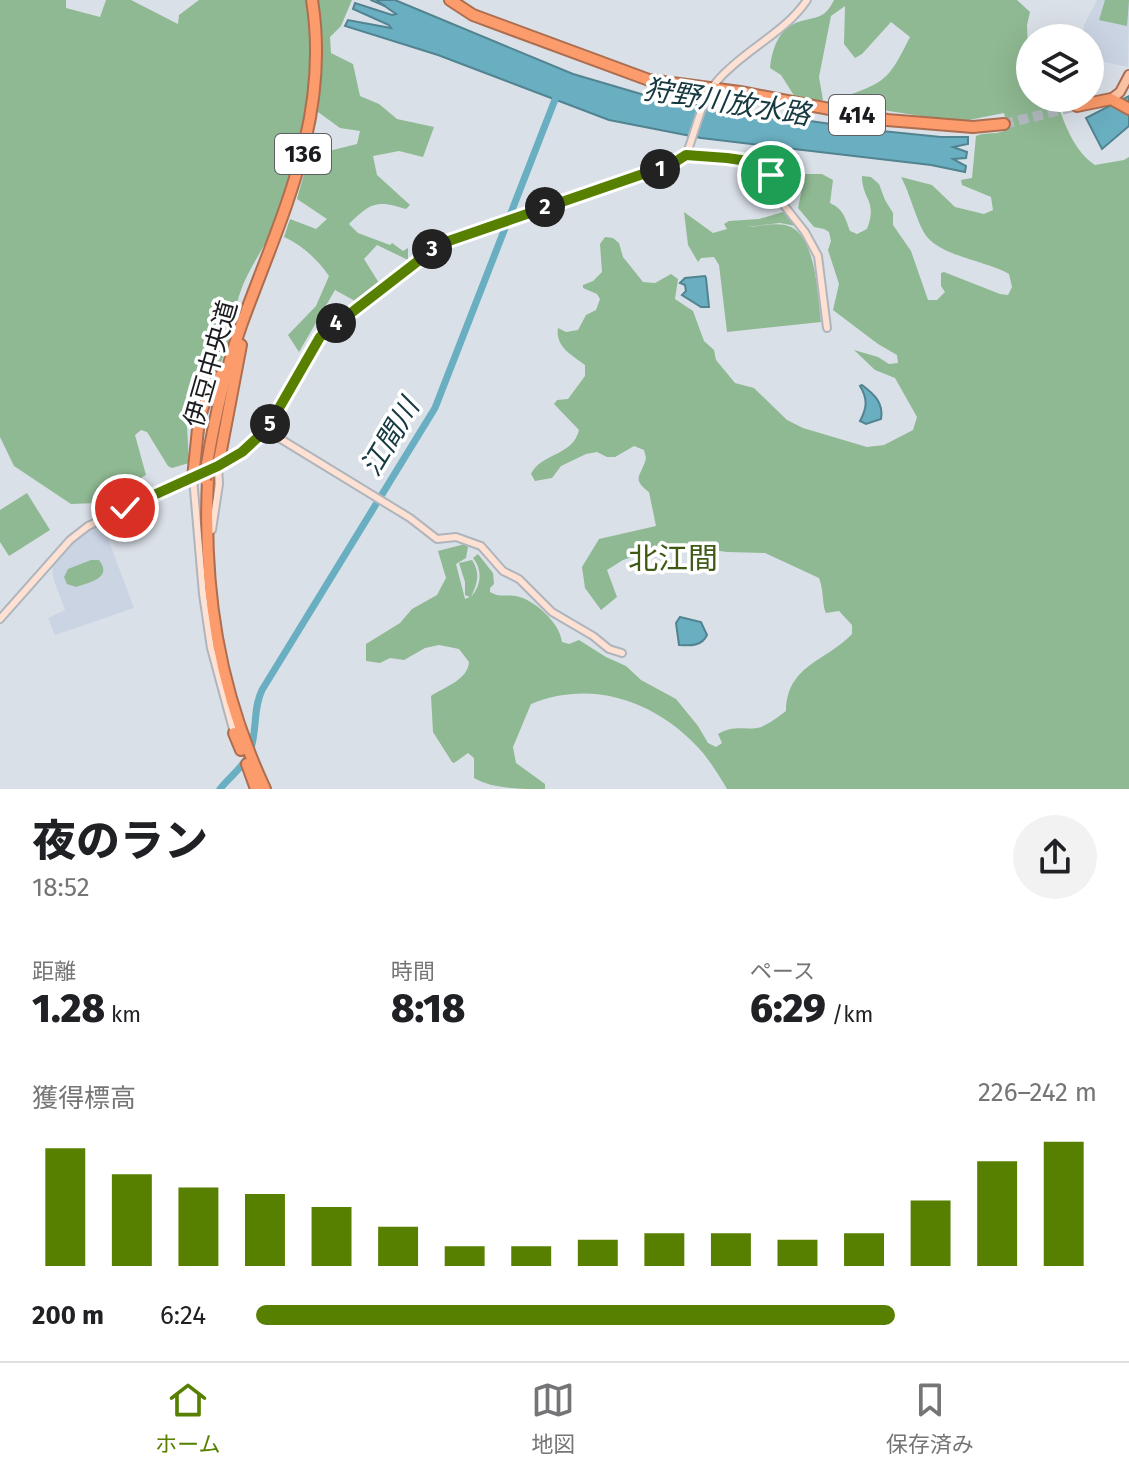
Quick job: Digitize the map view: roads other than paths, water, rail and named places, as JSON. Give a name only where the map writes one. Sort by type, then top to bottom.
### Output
[{"type":"highway","name":"伊豆中央道","points":[[252,763],[222,667],[211,605],[207,564],[207,480],[225,389],[242,328],[295,193],[310,133],[318,54],[313,0]]},
{"type":"highway","name":"414","points":[[450,0],[473,15],[649,80],[709,93],[740,92],[887,120],[973,127],[1004,124]]},
{"type":"highway","points":[[1104,102],[1113,101],[1129,109]]},
{"type":"highway","points":[[193,478],[199,419],[204,404],[225,370],[242,328]]},
{"type":"highway","points":[[239,728],[240,746],[252,763],[256,789]]},
{"type":"highway","name":"136","points":[[239,728],[265,789]]},
{"type":"main road","points":[[0,619],[70,540],[88,526],[242,452],[266,430],[299,369],[326,332],[440,244],[672,164],[688,152],[709,93],[727,72],[783,28],[807,0]]},
{"type":"main road","points":[[1113,101],[1129,75]]},
{"type":"main road","points":[[688,152],[756,161],[767,168],[783,204],[805,232],[818,256],[827,328]]},
{"type":"main road","points":[[266,430],[379,498],[437,539],[456,537],[481,546],[503,571],[519,579],[556,615],[609,649],[622,653]]},
{"type":"main road","points":[[212,465],[219,484],[211,531],[212,585],[239,728]]},
{"type":"main road","points":[[193,478],[211,648],[239,728]]},
{"type":"water","points":[[376,0],[395,0],[573,74],[658,99],[872,130],[968,137],[968,144],[953,147],[967,152],[966,158],[953,159],[966,166],[965,172],[931,165],[701,138],[609,120],[438,55],[345,26],[348,20],[391,28],[353,9],[355,3],[396,14]]},
{"type":"water","points":[[1129,96],[1129,126],[1102,149],[1086,118],[1104,112],[1104,109]]},
{"type":"water","points":[[705,276],[709,307],[701,307],[682,295],[686,291],[685,285],[680,283],[685,278]]},
{"type":"water","points":[[862,385],[877,399],[882,413],[881,419],[866,424],[860,421],[866,404]]},
{"type":"water","points":[[680,617],[701,622],[707,635],[702,641],[679,645],[676,623]]},
{"type":"waterway","points":[[371,0],[385,6]]},
{"type":"waterway","name":"江間川","points":[[220,789],[249,754],[262,690],[435,408],[558,92]]},
{"type":"tunnel","points":[[1004,124],[1053,112]]},
{"type":"district","name":"北江間","points":[[673,559]]},
{"type":"water label","name":"狩野川放水路","points":[[727,102]]}]
